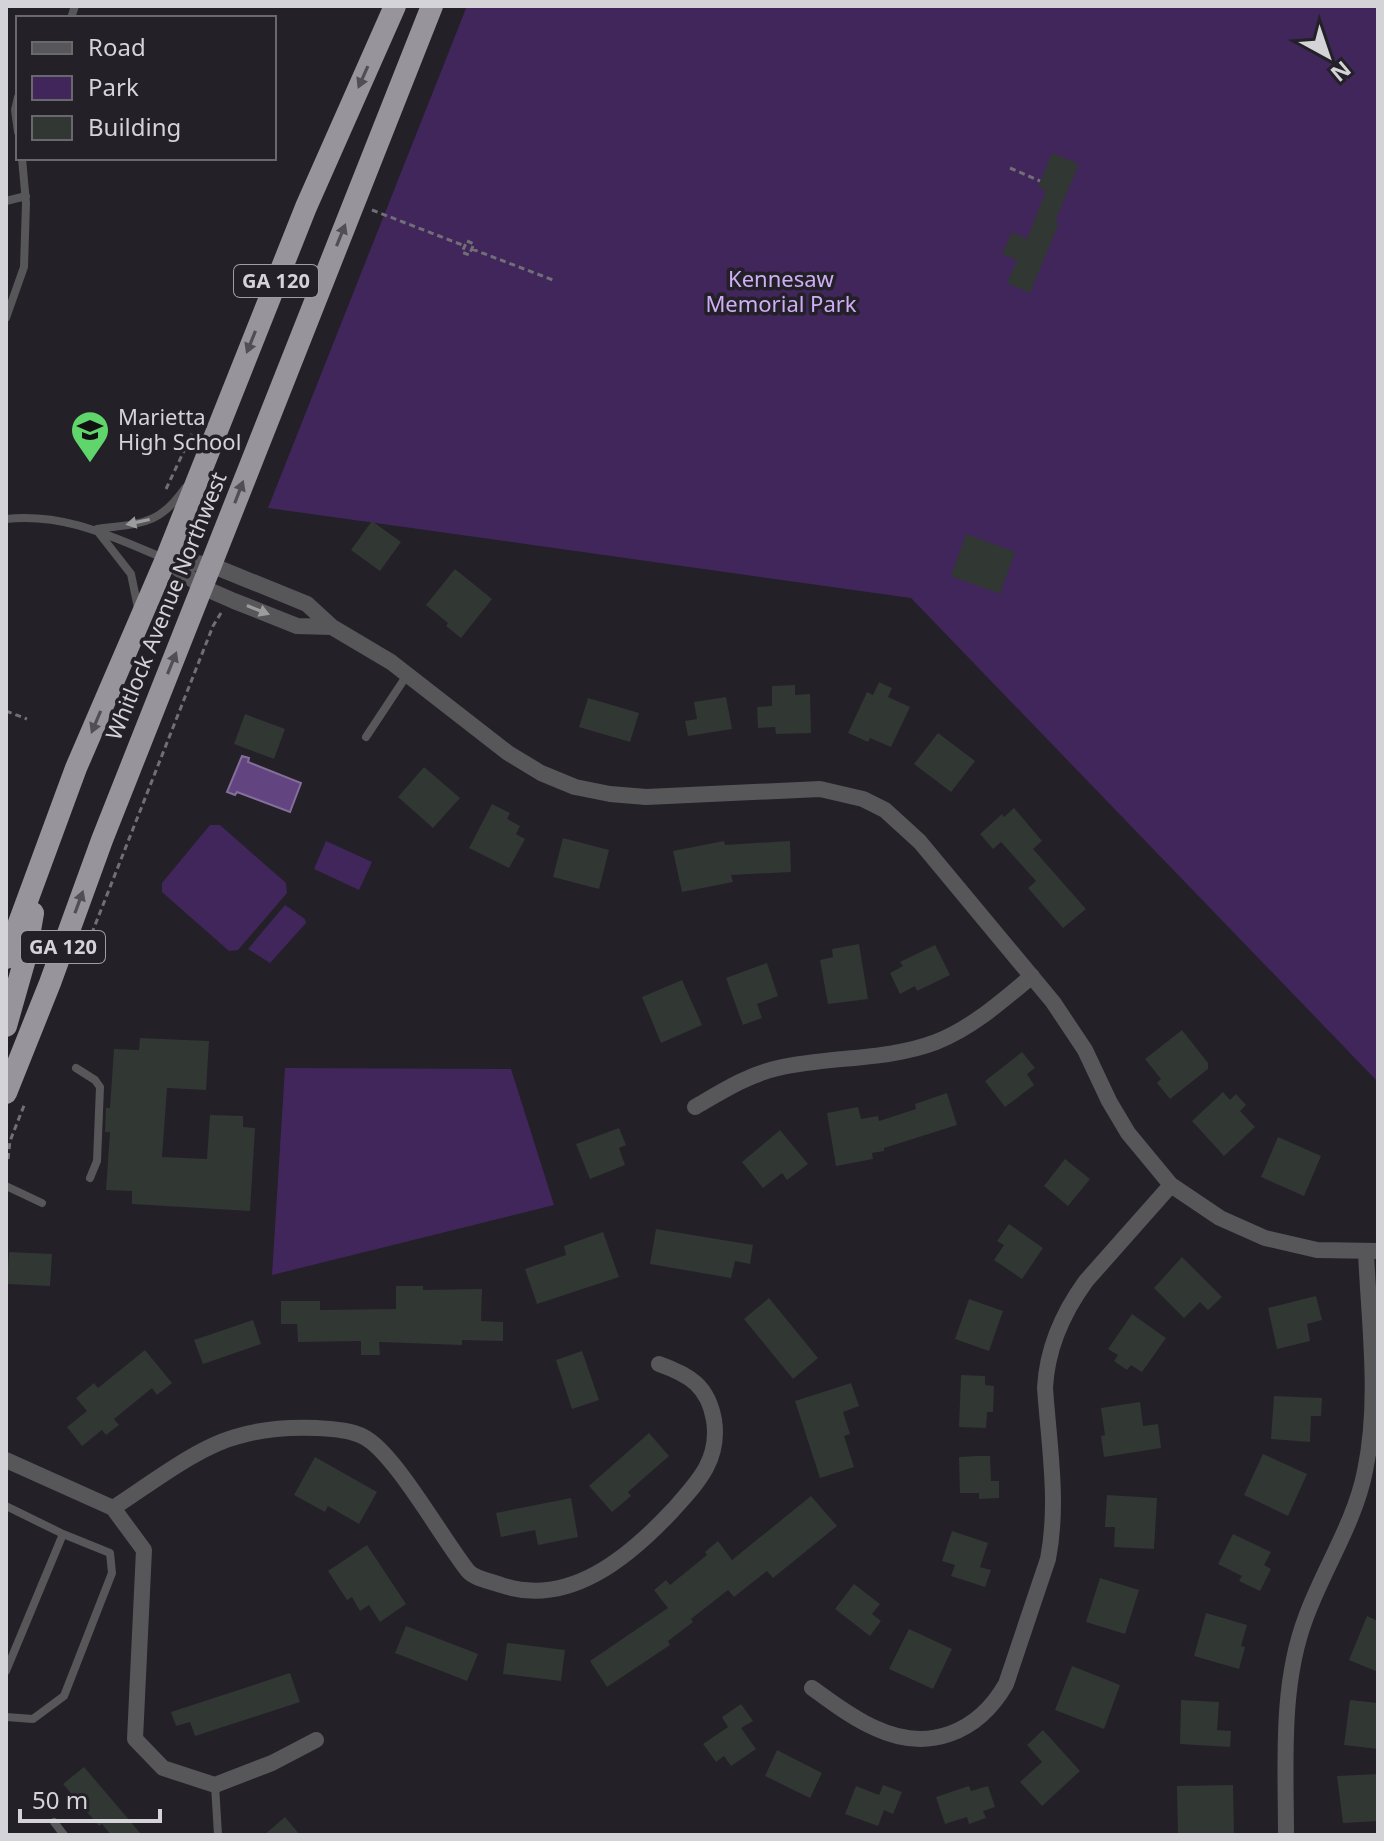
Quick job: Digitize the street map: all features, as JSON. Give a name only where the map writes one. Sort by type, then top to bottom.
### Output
[{"type":"highway","name":"Whitlock Avenue Northwest","points":[[6,958],[76,768],[166,559],[306,207],[395,6]]},
{"type":"highway","name":"Whitlock Avenue Northwest","points":[[16,1096],[50,983],[102,840],[432,6]]},
{"type":"highway","points":[[6,1026],[25,959],[35,879]]},
{"type":"street","points":[[166,559],[211,565],[307,604],[332,627],[407,675],[508,753],[541,773],[575,787],[646,797],[820,789],[863,799],[885,810],[912,833],[1070,1025],[1128,1133],[1171,1185],[1220,1218],[1265,1238],[1317,1250],[1372,1251],[1370,1441],[1358,1497],[1306,1617],[1294,1660],[1287,1743],[1286,1835]]},
{"type":"street","points":[[166,559],[202,587],[297,626],[332,627]]},
{"type":"street","points":[[695,1107],[732,1085],[781,1067],[934,1043],[975,1021],[1032,976]]},
{"type":"street","points":[[812,1688],[875,1729],[907,1738],[932,1738],[964,1729],[977,1721],[997,1700],[1006,1684],[1052,1541],[1054,1503],[1045,1388],[1046,1370],[1056,1332],[1073,1298],[1086,1281],[1171,1185]]},
{"type":"street","points":[[113,1508],[210,1447],[239,1435],[303,1428],[335,1429],[364,1437],[384,1453],[471,1575],[519,1591],[550,1592],[576,1584],[610,1567],[666,1517],[695,1486],[710,1460],[716,1438],[711,1399],[685,1373],[659,1364]]},
{"type":"street","points":[[6,1460],[113,1508],[144,1550],[135,1739],[163,1768],[215,1785],[272,1763],[316,1740]]},
{"type":"lane","points":[[6,318],[24,267],[26,196],[22,160]]},
{"type":"lane","points":[[6,201],[26,196]]},
{"type":"lane","points":[[96,529],[136,524],[163,514],[179,497],[205,458]]},
{"type":"lane","points":[[6,519],[49,520],[96,529],[166,559]]},
{"type":"lane","points":[[96,529],[131,574],[137,595],[138,625]]},
{"type":"lane","points":[[366,737],[407,675]]},
{"type":"lane","points":[[76,1068],[100,1087],[97,1161],[90,1178]]},
{"type":"lane","points":[[6,1186],[42,1203]]},
{"type":"lane","points":[[6,1506],[110,1553],[112,1573],[64,1696],[33,1719],[6,1717]]},
{"type":"lane","points":[[6,1671],[63,1534]]},
{"type":"lane","points":[[215,1785],[218,1835]]},
{"type":"lane","points":[[54,1822],[64,1835]]},
{"type":"path","points":[[1010,168],[1040,181]]},
{"type":"path","points":[[366,208],[465,246],[467,241],[474,244],[472,249],[553,280]]},
{"type":"path","points":[[87,946],[223,607]]},
{"type":"path","points":[[6,711],[27,719]]},
{"type":"path","points":[[8,1159],[16,1096]]},
{"type":"green space","name":"Kennesaw Memorial Park","points":[[467,6],[1378,6],[1378,1082],[911,598],[268,508]]},
{"type":"green space","points":[[210,825],[220,825],[286,883],[287,893],[238,950],[229,951],[162,892],[162,883]]},
{"type":"green space","points":[[326,841],[372,862],[359,890],[314,869]]},
{"type":"green space","points":[[285,905],[306,923],[270,963],[248,949]]},
{"type":"green space","points":[[285,1068],[511,1069],[554,1205],[272,1275]]},
{"type":"shaded area","points":[[242,756],[249,758],[248,762],[301,783],[290,812],[237,792],[235,795],[227,792]]},
{"type":"building","points":[[1052,153],[1079,164],[1030,293],[1007,283],[1017,260],[1002,254],[1012,232],[1027,239],[1046,191],[1038,187]]},
{"type":"building","points":[[372,521],[401,542],[380,571],[351,550]]},
{"type":"building","points":[[966,534],[1015,552],[1000,594],[951,576]]},
{"type":"building","points":[[455,569],[492,599],[461,638],[426,605]]},
{"type":"building","points":[[879,682],[892,688],[888,697],[910,707],[891,747],[848,733],[867,692],[873,695]]},
{"type":"building","points":[[795,685],[795,695],[810,694],[811,733],[776,734],[775,727],[758,728],[757,707],[772,706],[772,686]]},
{"type":"building","points":[[726,697],[732,729],[688,736],[685,721],[697,719],[694,702]]},
{"type":"building","points":[[588,698],[639,713],[630,742],[579,727]]},
{"type":"building","points":[[245,714],[285,729],[274,759],[234,744]]},
{"type":"building","points":[[938,733],[975,761],[951,792],[914,764]]},
{"type":"building","points":[[424,767],[460,798],[433,828],[398,797]]},
{"type":"building","points":[[492,804],[510,813],[507,819],[520,826],[516,834],[525,839],[509,868],[469,848]]},
{"type":"building","points":[[1014,808],[1042,841],[1033,849],[1086,909],[1063,928],[1028,888],[1036,881],[1001,842],[993,849],[980,834],[1002,814],[1004,817]]},
{"type":"building","points":[[563,838],[609,850],[599,889],[553,877]]},
{"type":"building","points":[[724,841],[725,845],[790,841],[791,872],[731,875],[733,882],[682,892],[673,851]]},
{"type":"building","points":[[859,944],[868,999],[828,1004],[820,960],[833,957],[832,949]]},
{"type":"building","points":[[935,945],[950,975],[917,991],[915,986],[900,994],[890,973],[903,966],[900,962]]},
{"type":"building","points":[[767,963],[778,996],[757,1004],[762,1018],[743,1025],[726,978]]},
{"type":"building","points":[[682,980],[702,1025],[661,1043],[642,997]]},
{"type":"building","points":[[1182,1030],[1208,1063],[1208,1069],[1170,1099],[1157,1083],[1161,1079],[1145,1059]]},
{"type":"building","points":[[140,1038],[209,1041],[206,1090],[167,1088],[162,1157],[207,1159],[210,1115],[243,1116],[243,1127],[255,1128],[250,1211],[132,1204],[132,1191],[106,1190],[110,1132],[105,1132],[106,1108],[110,1108],[114,1049],[139,1050]]},
{"type":"building","points":[[1022,1052],[1035,1068],[1027,1074],[1034,1085],[1005,1107],[985,1081]]},
{"type":"building","points":[[1223,1092],[1230,1100],[1236,1094],[1246,1105],[1240,1111],[1255,1127],[1224,1156],[1192,1121]]},
{"type":"building","points":[[947,1093],[957,1125],[884,1148],[884,1151],[872,1153],[873,1159],[836,1166],[827,1113],[858,1107],[861,1119],[878,1116],[879,1121],[916,1109],[915,1104]]},
{"type":"building","points":[[619,1128],[626,1145],[619,1148],[625,1165],[590,1179],[576,1144]]},
{"type":"building","points":[[780,1130],[808,1164],[787,1180],[782,1173],[763,1188],[742,1162]]},
{"type":"building","points":[[1278,1137],[1321,1156],[1304,1196],[1261,1177]]},
{"type":"building","points":[[1065,1159],[1090,1179],[1068,1206],[1044,1186]]},
{"type":"building","points":[[1009,1224],[1043,1248],[1022,1279],[994,1260],[1004,1245],[997,1241]]},
{"type":"building","points":[[656,1229],[753,1245],[750,1264],[735,1261],[731,1278],[650,1264]]},
{"type":"building","points":[[603,1232],[619,1277],[537,1304],[525,1269],[566,1255],[564,1246]]},
{"type":"building","points":[[9,1252],[52,1254],[50,1286],[7,1284]]},
{"type":"building","points":[[1182,1257],[1222,1297],[1208,1310],[1200,1302],[1184,1318],[1154,1288]]},
{"type":"building","points":[[396,1286],[423,1286],[423,1290],[482,1289],[481,1321],[503,1322],[503,1341],[462,1340],[462,1345],[379,1342],[380,1355],[361,1355],[361,1341],[298,1342],[297,1324],[281,1324],[281,1301],[320,1301],[320,1310],[396,1309]]},
{"type":"building","points":[[1316,1296],[1322,1320],[1307,1324],[1310,1341],[1277,1349],[1268,1308]]},
{"type":"building","points":[[769,1298],[818,1358],[793,1379],[744,1319]]},
{"type":"building","points":[[969,1299],[1003,1311],[989,1351],[955,1339]]},
{"type":"building","points":[[1132,1314],[1166,1338],[1142,1372],[1131,1365],[1127,1370],[1114,1361],[1118,1355],[1108,1349]]},
{"type":"building","points":[[253,1320],[261,1344],[203,1364],[194,1340]]},
{"type":"building","points":[[145,1350],[172,1383],[157,1395],[152,1388],[114,1419],[119,1425],[106,1435],[102,1430],[82,1446],[67,1427],[87,1411],[76,1398],[94,1383],[98,1388]]},
{"type":"building","points":[[582,1351],[599,1400],[572,1409],[556,1360]]},
{"type":"building","points":[[961,1375],[985,1376],[985,1385],[994,1386],[993,1412],[987,1412],[986,1428],[959,1427]]},
{"type":"building","points":[[851,1383],[859,1406],[843,1412],[850,1434],[844,1436],[854,1467],[820,1478],[795,1401]]},
{"type":"building","points":[[1274,1396],[1322,1398],[1321,1416],[1311,1416],[1310,1442],[1271,1439]]},
{"type":"building","points":[[1140,1402],[1143,1426],[1158,1424],[1161,1448],[1104,1457],[1101,1408]]},
{"type":"building","points":[[649,1433],[669,1456],[628,1492],[631,1496],[612,1512],[589,1486]]},
{"type":"building","points":[[1263,1454],[1307,1474],[1288,1516],[1244,1495]]},
{"type":"building","points":[[990,1456],[991,1481],[999,1481],[999,1498],[979,1499],[979,1493],[960,1493],[959,1457]]},
{"type":"building","points":[[315,1457],[377,1492],[359,1524],[328,1506],[325,1512],[294,1495]]},
{"type":"building","points":[[1107,1495],[1157,1498],[1154,1549],[1114,1547],[1115,1527],[1105,1527]]},
{"type":"building","points":[[811,1496],[837,1526],[773,1578],[767,1571],[734,1597],[728,1590],[691,1619],[693,1622],[668,1641],[670,1645],[607,1687],[590,1661],[668,1608],[654,1590],[666,1580],[670,1585],[707,1555],[705,1552],[718,1541],[732,1560]]},
{"type":"building","points":[[571,1498],[578,1537],[538,1545],[535,1530],[501,1537],[496,1513]]},
{"type":"building","points":[[952,1531],[988,1543],[980,1567],[991,1570],[985,1587],[951,1576],[955,1565],[942,1561]]},
{"type":"building","points":[[1233,1534],[1271,1552],[1264,1565],[1271,1569],[1260,1591],[1239,1581],[1242,1576],[1218,1564]]},
{"type":"building","points":[[367,1545],[406,1604],[380,1622],[369,1605],[360,1611],[352,1597],[347,1600],[328,1571]]},
{"type":"building","points":[[1100,1578],[1139,1590],[1125,1634],[1086,1622]]},
{"type":"building","points":[[854,1584],[880,1604],[872,1614],[881,1621],[870,1636],[835,1609]]},
{"type":"building","points":[[1206,1613],[1247,1625],[1239,1669],[1194,1656]]},
{"type":"building","points":[[1367,1616],[1378,1621],[1378,1672],[1349,1660]]},
{"type":"building","points":[[406,1626],[478,1654],[467,1681],[395,1653]]},
{"type":"building","points":[[909,1629],[952,1649],[933,1689],[889,1669]]},
{"type":"building","points":[[507,1643],[565,1650],[561,1681],[503,1674]]},
{"type":"building","points":[[1072,1666],[1120,1685],[1104,1729],[1055,1710]]},
{"type":"building","points":[[290,1673],[300,1702],[195,1736],[190,1722],[176,1726],[171,1712]]},
{"type":"building","points":[[1181,1700],[1219,1702],[1217,1730],[1231,1731],[1230,1747],[1180,1744]]},
{"type":"building","points":[[1350,1700],[1378,1703],[1378,1749],[1344,1745]]},
{"type":"building","points":[[741,1704],[753,1721],[741,1728],[756,1749],[731,1766],[724,1756],[716,1762],[703,1744],[728,1727],[722,1717]]},
{"type":"building","points":[[1043,1730],[1080,1771],[1042,1806],[1020,1782],[1042,1762],[1027,1745]]},
{"type":"building","points":[[777,1750],[822,1773],[810,1798],[765,1776]]},
{"type":"building","points":[[84,1767],[142,1835],[111,1835],[102,1824],[99,1826],[63,1784]]},
{"type":"building","points":[[1378,1774],[1378,1821],[1343,1823],[1337,1776]]},
{"type":"building","points":[[883,1785],[902,1792],[893,1814],[884,1810],[878,1826],[845,1814],[856,1786],[879,1795]]},
{"type":"building","points":[[1233,1785],[1234,1835],[1178,1835],[1177,1786]]},
{"type":"building","points":[[969,1786],[971,1791],[988,1786],[995,1807],[983,1811],[986,1818],[969,1824],[967,1817],[945,1824],[936,1797]]},
{"type":"building","points":[[285,1817],[300,1835],[264,1835]]},
{"type":"place","name":"Marietta High School","points":[[90,464]]}]
